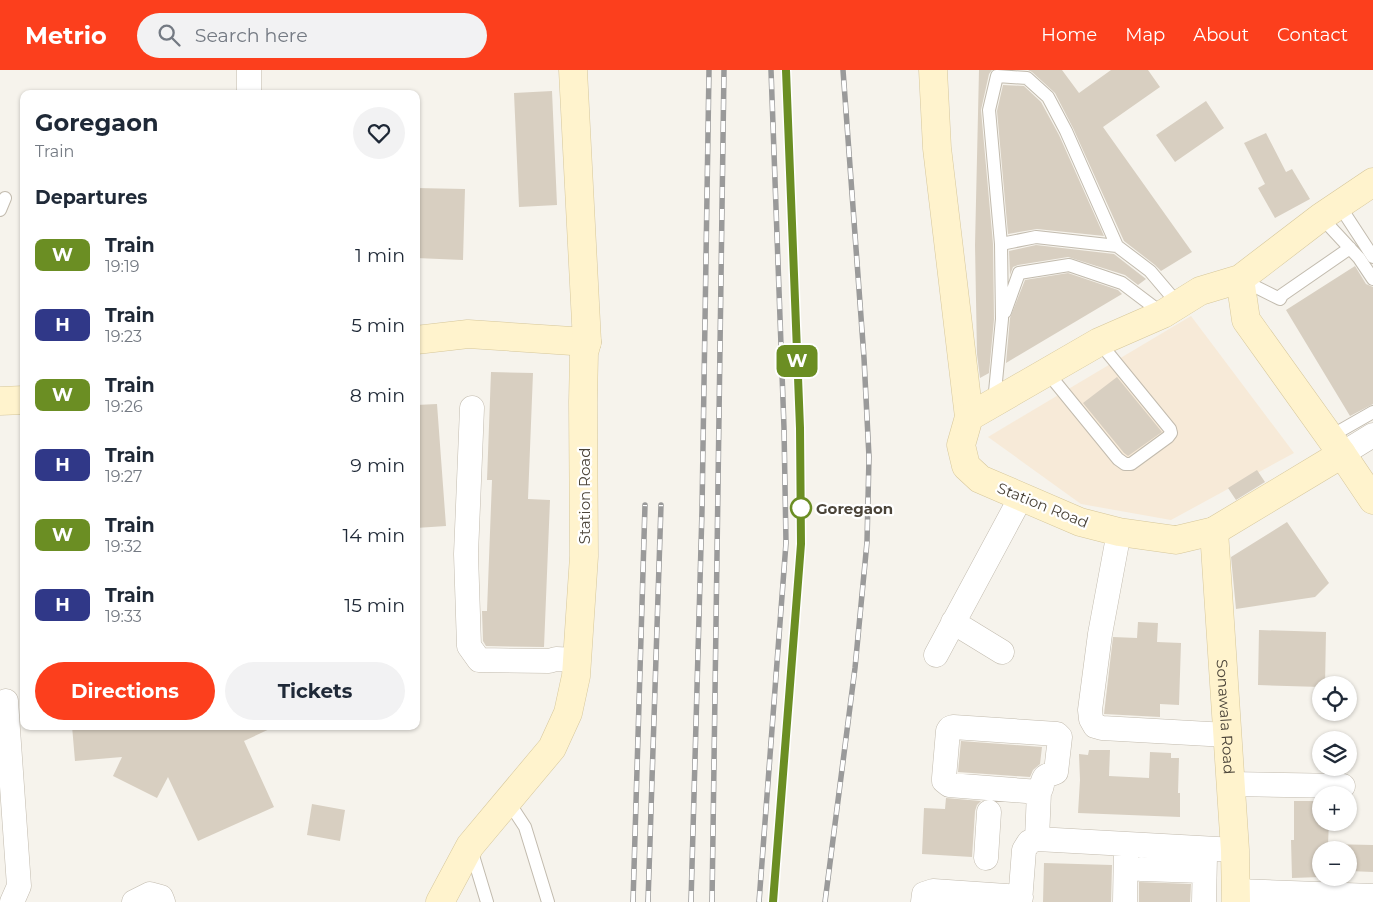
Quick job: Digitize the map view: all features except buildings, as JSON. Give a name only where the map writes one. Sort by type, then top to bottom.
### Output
[{"type":"street","points":[[249,70],[249,90]]},
{"type":"street","name":"Station Road","points":[[470,846],[552,748],[568,713],[576,676],[584,556],[583,402],[586,342],[573,70]]},
{"type":"street","points":[[933,70],[937,148],[969,417],[1099,342],[1181,303],[1240,279],[1330,211],[1373,182]]},
{"type":"street","points":[[1240,279],[1246,320],[1337,445],[1373,500]]},
{"type":"street","points":[[1181,303],[1246,320]]},
{"type":"street","points":[[420,340],[468,334],[586,342]]},
{"type":"street","points":[[0,401],[20,400]]},
{"type":"street","points":[[472,408],[466,554],[469,646],[479,660],[578,660]]},
{"type":"street","name":"Station Road","points":[[969,417],[961,444],[966,466],[980,479],[1080,522],[1118,532],[1176,540],[1214,531],[1337,445]]},
{"type":"street","points":[[1337,445],[1373,435]]},
{"type":"street","points":[[936,655],[1021,497]]},
{"type":"street","name":"Sonawala Road","points":[[1214,531],[1235,850],[1236,897]]},
{"type":"street","points":[[1118,532],[1100,634],[1090,710],[1091,719],[1095,726],[1102,728],[1228,735]]},
{"type":"street","points":[[954,622],[1002,652]]},
{"type":"street","points":[[10,698],[19,886],[12,902]]},
{"type":"street","points":[[923,902],[924,894],[928,891],[991,899],[1021,900],[1039,792],[1046,776],[1056,772],[1060,738],[1057,734],[954,727],[948,729],[944,781],[949,785],[1039,792]]},
{"type":"street","points":[[1230,784],[1344,786]]},
{"type":"street","points":[[989,812],[987,852],[1031,845],[1134,845],[1205,860]]},
{"type":"street","points":[[1134,845],[1141,869],[1140,902]]},
{"type":"street","points":[[1126,902],[1134,845]]},
{"type":"street","points":[[440,902],[470,846]]},
{"type":"street","points":[[1141,869],[1205,860],[1235,850]]},
{"type":"street","points":[[1204,902],[1205,860]]},
{"type":"street","points":[[134,902],[150,894],[161,896],[164,902]]},
{"type":"street","points":[[1236,897],[1373,896]]},
{"type":"lane","points":[[994,402],[1002,318],[1001,244],[989,110],[997,76],[1028,78],[1048,97],[1066,131],[1117,246],[1150,271],[1181,303]]},
{"type":"lane","points":[[0,210],[5,198]]},
{"type":"lane","points":[[1330,211],[1350,248],[1373,278]]},
{"type":"lane","points":[[1330,211],[1373,257]]},
{"type":"lane","points":[[1001,244],[1036,236],[1117,246]]},
{"type":"lane","points":[[1240,279],[1280,299],[1282,295],[1350,248]]},
{"type":"lane","points":[[1002,318],[1019,273],[1069,265],[1181,303]]},
{"type":"lane","points":[[1047,372],[1118,460],[1125,464],[1131,464],[1168,438],[1171,433],[1170,429],[1099,342]]},
{"type":"lane","points":[[1337,445],[1373,412]]},
{"type":"lane","points":[[508,802],[525,827],[548,902]]},
{"type":"lane","points":[[470,846],[486,902]]},
{"type":"shaded area","points":[[1191,316],[1294,453],[1171,520],[1081,504],[988,437]]},
{"type":"railway","points":[[691,902],[702,510],[709,70]]},
{"type":"railway","points":[[712,902],[724,70]]},
{"type":"railway","points":[[759,902],[786,543],[784,428],[771,70]]},
{"type":"railway","points":[[773,902],[801,544],[800,428],[786,70]]},
{"type":"railway","points":[[825,902],[855,668],[867,542],[869,457],[864,358],[843,70]]},
{"type":"railway","points":[[633,902],[645,505]]},
{"type":"railway","points":[[648,902],[661,505]]},
{"type":"train","name":"W","points":[[773,902],[801,544],[800,428],[786,70]]},
{"type":"place","name":"Goregaon","points":[[801,508]]}]
